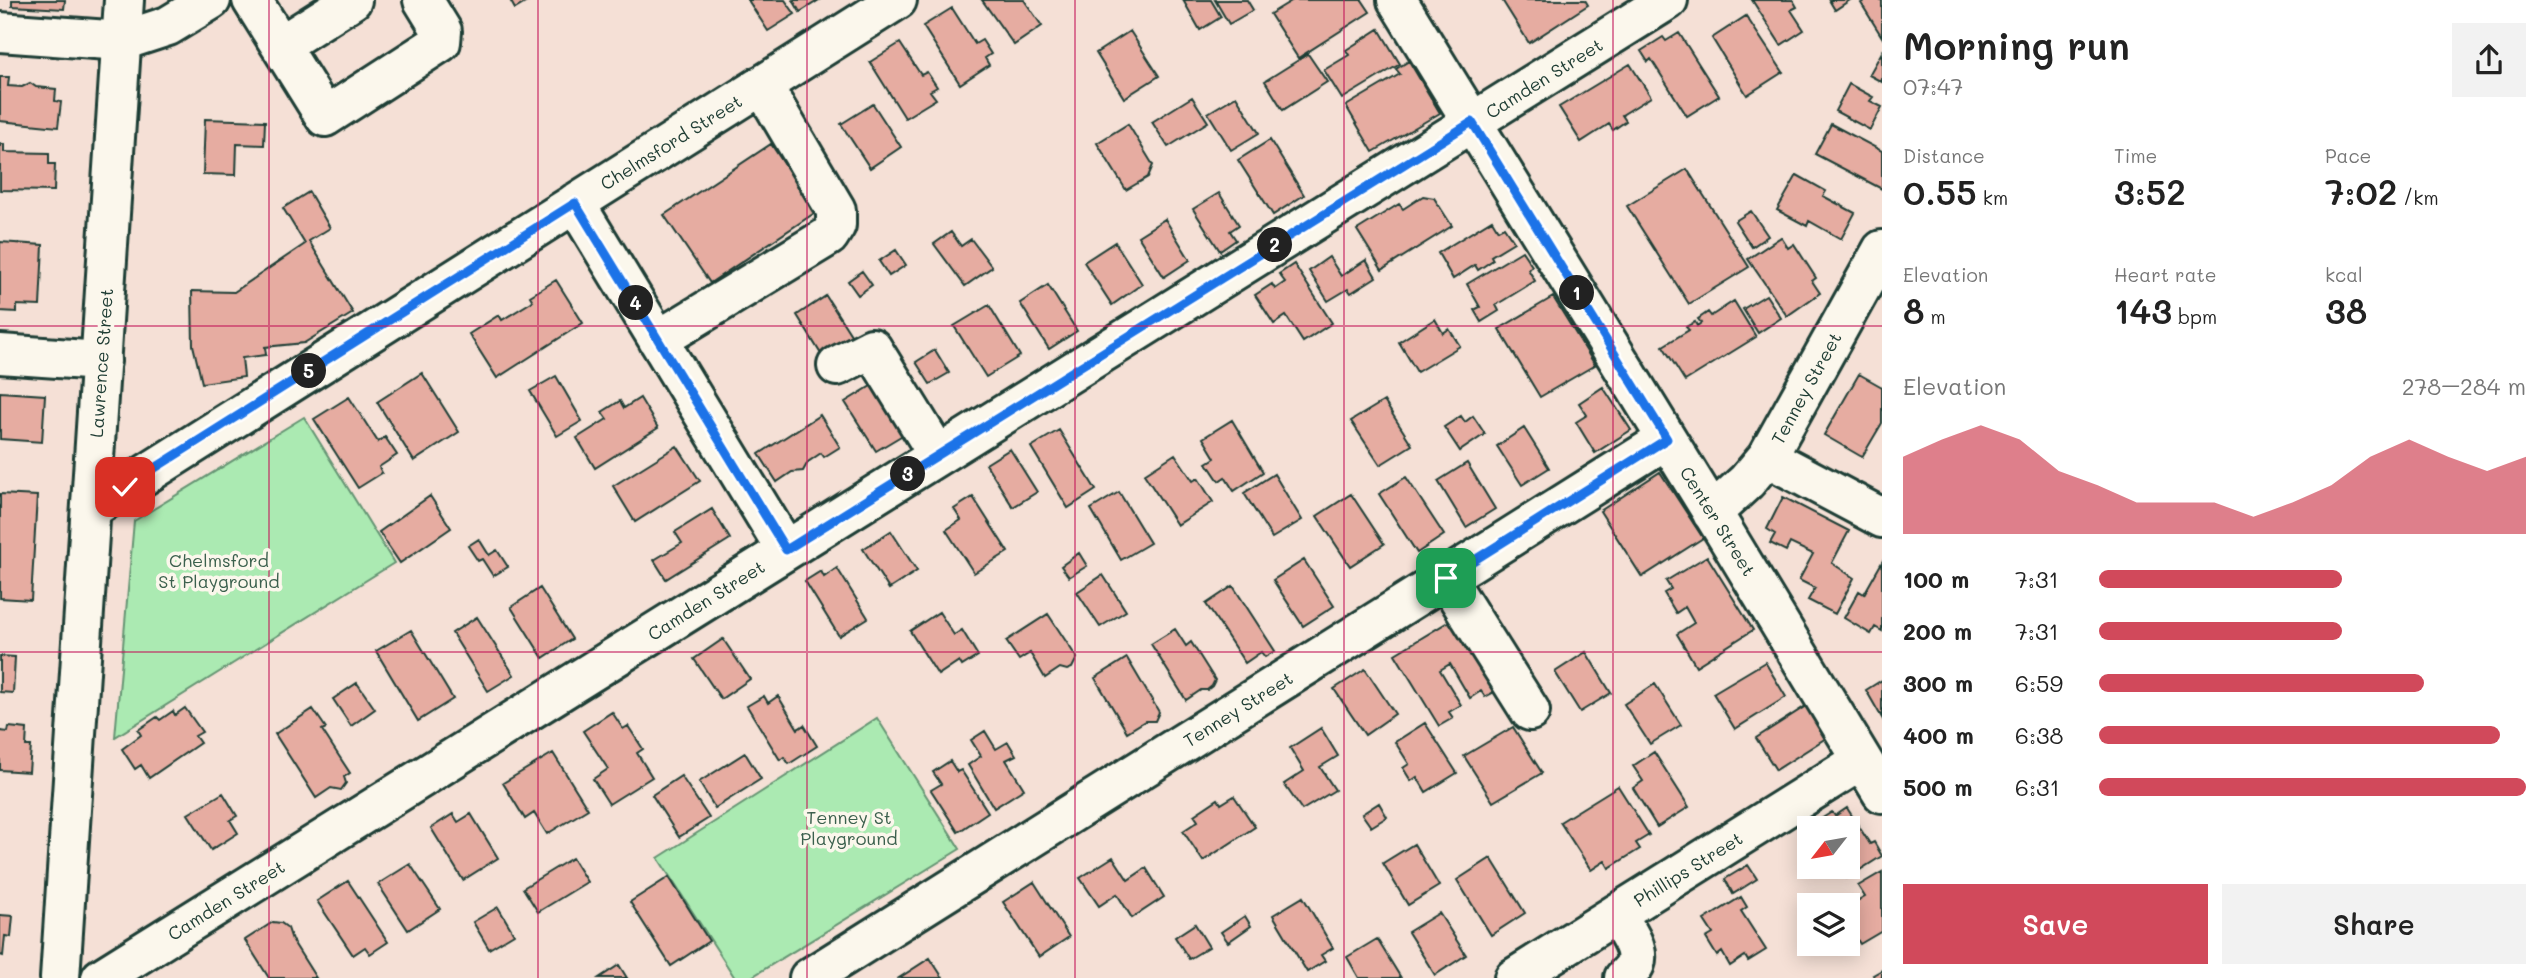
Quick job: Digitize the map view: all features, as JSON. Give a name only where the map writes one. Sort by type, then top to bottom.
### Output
[{"type":"street","name":"Lawrence Street","points":[[60,978],[124,0]]},
{"type":"street","points":[[0,32],[122,41],[168,26],[211,0]]},
{"type":"street","points":[[251,0],[325,117],[441,42],[442,32],[423,0]]},
{"type":"street","points":[[281,45],[352,0]]},
{"type":"street","name":"Chelmsford Street","points":[[91,509],[897,0]]},
{"type":"street","name":"Center Street","points":[[1397,0],[1882,793]]},
{"type":"street","name":"Camden Street","points":[[101,978],[1668,0]]},
{"type":"street","points":[[658,340],[829,236],[836,226],[836,210],[762,85]]},
{"type":"street","points":[[575,203],[786,550]]},
{"type":"street","name":"Tenney Street","points":[[1712,513],[1747,481],[1767,457],[1882,250]]},
{"type":"street","points":[[837,366],[872,348],[938,455]]},
{"type":"street","points":[[0,354],[101,362]]},
{"type":"street","name":"Tenney Street","points":[[809,978],[1667,439]]},
{"type":"street","points":[[1767,457],[1882,518]]},
{"type":"street","points":[[1446,578],[1530,711]]},
{"type":"street","name":"Phillips Street","points":[[1514,978],[1862,760]]},
{"type":"street","points":[[1616,914],[1629,935],[1636,956],[1635,965],[1624,978]]},
{"type":"green space","name":"Chelmsford St Playground","points":[[304,417],[394,563],[115,737],[134,521]]},
{"type":"green space","name":"Tenney St Playground","points":[[877,718],[960,849],[750,978],[735,978],[658,858]]},
{"type":"building","points":[[12,0],[65,0],[64,9],[12,6]]},
{"type":"building","points":[[510,0],[530,0],[515,9]]},
{"type":"building","points":[[748,0],[785,0],[795,14],[768,31]]},
{"type":"building","points":[[793,0],[819,0],[800,12]]},
{"type":"building","points":[[982,0],[1024,0],[1042,26],[1014,45]]},
{"type":"building","points":[[1183,0],[1211,0],[1221,17],[1200,30]]},
{"type":"building","points":[[1215,0],[1247,0],[1253,10],[1229,24]]},
{"type":"building","points":[[1293,0],[1362,0],[1370,12],[1298,58],[1270,14]]},
{"type":"building","points":[[1502,0],[1585,0],[1588,5],[1529,43]]},
{"type":"building","points":[[1752,0],[1793,0],[1797,7],[1791,10],[1804,30],[1781,45]]},
{"type":"building","points":[[1829,0],[1850,0],[1835,10]]},
{"type":"building","points":[[1866,0],[1882,0],[1882,37],[1861,3]]},
{"type":"building","points":[[952,8],[975,44],[982,40],[991,54],[985,58],[989,65],[960,84],[923,26]]},
{"type":"building","points":[[1746,16],[1783,72],[1747,95],[1712,38]]},
{"type":"building","points":[[1379,29],[1400,64],[1342,99],[1324,70],[1349,55],[1346,50]]},
{"type":"building","points":[[1130,31],[1159,76],[1124,98],[1096,53]]},
{"type":"building","points":[[1679,33],[1719,96],[1687,116],[1651,59],[1648,62],[1641,51],[1663,37],[1666,41]]},
{"type":"building","points":[[900,43],[921,75],[927,72],[937,87],[930,91],[936,99],[905,118],[870,62]]},
{"type":"building","points":[[1882,52],[1882,82],[1869,75]]},
{"type":"building","points":[[1308,54],[1327,82],[1283,110],[1265,81]]},
{"type":"building","points":[[1409,61],[1440,113],[1373,152],[1346,106],[1400,74],[1396,69]]},
{"type":"building","points":[[1630,64],[1651,97],[1622,115],[1626,121],[1613,130],[1609,124],[1581,142],[1559,107]]},
{"type":"building","points":[[0,77],[9,77],[8,86],[22,87],[30,83],[36,87],[56,89],[55,101],[61,102],[58,127],[0,121]]},
{"type":"building","points":[[1849,84],[1873,97],[1870,101],[1882,107],[1870,130],[1835,111]]},
{"type":"building","points":[[1236,96],[1259,133],[1231,150],[1208,113]]},
{"type":"building","points":[[1192,97],[1208,122],[1168,147],[1152,122]]},
{"type":"building","points":[[873,104],[901,147],[870,168],[841,124]]},
{"type":"building","points":[[205,119],[265,121],[264,145],[237,144],[236,175],[203,174]]},
{"type":"building","points":[[1128,124],[1153,165],[1148,177],[1126,190],[1097,143]]},
{"type":"building","points":[[1831,124],[1882,151],[1882,189],[1815,154]]},
{"type":"building","points":[[1270,140],[1304,195],[1273,215],[1238,160]]},
{"type":"building","points":[[0,144],[4,144],[4,152],[49,153],[49,164],[55,164],[54,191],[0,190]]},
{"type":"building","points":[[771,144],[816,212],[710,283],[664,215]]},
{"type":"building","points":[[1687,169],[1749,267],[1689,304],[1627,206]]},
{"type":"building","points":[[1797,175],[1826,191],[1823,196],[1855,213],[1841,239],[1809,221],[1807,226],[1777,210]]},
{"type":"building","points":[[309,192],[330,228],[309,241],[353,313],[304,343],[265,347],[266,355],[242,358],[244,377],[202,383],[193,345],[192,291],[234,292],[305,244],[283,208]]},
{"type":"building","points":[[1219,193],[1239,225],[1230,231],[1236,240],[1220,251],[1193,209]]},
{"type":"building","points":[[1423,196],[1434,198],[1452,226],[1382,270],[1357,230],[1399,204],[1403,209]]},
{"type":"building","points":[[1751,211],[1768,236],[1752,247],[1735,221]]},
{"type":"building","points":[[1165,219],[1190,260],[1164,277],[1138,236]]},
{"type":"building","points":[[1492,220],[1498,230],[1504,227],[1514,242],[1491,256],[1493,260],[1478,270],[1475,265],[1453,279],[1438,253]]},
{"type":"building","points":[[951,232],[961,246],[971,239],[992,267],[965,286],[934,244]]},
{"type":"building","points":[[1781,237],[1788,248],[1794,244],[1816,278],[1812,281],[1820,293],[1787,316],[1748,259]]},
{"type":"building","points":[[0,242],[43,245],[40,306],[17,305],[17,312],[0,311]]},
{"type":"building","points":[[1115,242],[1142,284],[1112,305],[1084,262]]},
{"type":"building","points":[[896,250],[906,265],[889,276],[879,261]]},
{"type":"building","points":[[1522,251],[1532,266],[1528,269],[1535,281],[1496,305],[1499,311],[1481,322],[1474,310],[1480,307],[1467,284]]},
{"type":"building","points":[[1329,257],[1341,276],[1366,260],[1376,277],[1351,293],[1348,289],[1328,301],[1309,271]]},
{"type":"building","points":[[1294,264],[1332,323],[1303,342],[1286,316],[1274,324],[1255,295],[1272,284],[1275,289],[1285,282],[1279,274]]},
{"type":"building","points":[[862,271],[872,285],[858,295],[848,281]]},
{"type":"building","points":[[556,280],[583,323],[497,378],[469,334],[499,315],[502,320],[533,301],[530,296]]},
{"type":"building","points":[[1048,285],[1077,331],[1049,349],[1020,303]]},
{"type":"building","points":[[1766,295],[1781,318],[1758,333],[1743,309]]},
{"type":"building","points":[[826,296],[851,335],[821,354],[797,315]]},
{"type":"building","points":[[1553,297],[1595,365],[1540,397],[1499,329]]},
{"type":"building","points":[[1734,301],[1756,337],[1685,381],[1663,346],[1689,330],[1686,327],[1695,322],[1697,326],[1701,323],[1698,319],[1708,312],[1711,316]]},
{"type":"building","points":[[989,305],[1020,356],[986,377],[954,326]]},
{"type":"building","points":[[1435,319],[1443,333],[1449,329],[1460,346],[1417,372],[1399,342]]},
{"type":"building","points":[[935,350],[949,373],[930,384],[916,362]]},
{"type":"building","points":[[422,373],[459,432],[414,461],[377,402]]},
{"type":"building","points":[[1859,374],[1882,387],[1882,423],[1862,457],[1824,435]]},
{"type":"building","points":[[556,376],[582,421],[557,436],[530,391]]},
{"type":"building","points":[[876,383],[906,433],[876,451],[845,402]]},
{"type":"building","points":[[1603,387],[1631,430],[1595,453],[1576,422],[1587,415],[1579,403]]},
{"type":"building","points":[[0,392],[45,395],[42,442],[0,439]]},
{"type":"building","points":[[349,397],[378,442],[385,437],[397,455],[379,467],[382,473],[358,488],[314,419]]},
{"type":"building","points":[[640,398],[658,428],[595,468],[577,438],[607,419],[602,412],[620,401],[624,408]]},
{"type":"building","points":[[1384,401],[1412,445],[1380,465],[1351,421]]},
{"type":"building","points":[[820,415],[840,447],[824,457],[821,453],[808,462],[803,471],[792,472],[777,482],[759,454]]},
{"type":"building","points":[[1461,416],[1465,422],[1473,416],[1485,434],[1460,451],[1444,427]]},
{"type":"building","points":[[1232,420],[1263,472],[1234,491],[1225,477],[1219,481],[1207,463],[1215,458],[1203,438]]},
{"type":"building","points":[[1524,428],[1549,468],[1522,485],[1497,446]]},
{"type":"building","points":[[1059,430],[1096,490],[1068,508],[1031,447]]},
{"type":"building","points":[[677,446],[700,481],[635,522],[613,486]]},
{"type":"building","points":[[1010,449],[1037,492],[1013,507],[986,464]]},
{"type":"building","points":[[1175,454],[1193,481],[1198,478],[1213,502],[1177,525],[1144,474]]},
{"type":"building","points":[[1467,463],[1495,509],[1466,527],[1438,481]]},
{"type":"building","points":[[1660,472],[1703,538],[1642,577],[1600,511]]},
{"type":"building","points":[[1274,474],[1302,520],[1272,538],[1244,493]]},
{"type":"building","points":[[1406,477],[1444,535],[1417,553],[1379,494]]},
{"type":"building","points":[[1119,492],[1150,543],[1121,560],[1091,509]]},
{"type":"building","points":[[0,494],[37,496],[31,600],[0,598]]},
{"type":"building","points":[[1351,494],[1384,544],[1350,566],[1317,516]]},
{"type":"building","points":[[430,496],[451,528],[400,563],[379,532]]},
{"type":"building","points":[[973,497],[1008,552],[974,573],[946,530],[961,520],[954,509]]},
{"type":"building","points":[[1783,497],[1849,531],[1832,563],[1854,578],[1835,614],[1808,600],[1815,588],[1799,580],[1813,554],[1790,543],[1786,551],[1770,543],[1775,534],[1767,529]]},
{"type":"building","points":[[712,509],[730,539],[666,579],[654,560],[682,543],[675,532]]},
{"type":"building","points":[[891,531],[917,571],[889,589],[863,549]]},
{"type":"building","points":[[479,539],[489,555],[497,550],[508,567],[493,576],[482,559],[478,561],[468,546]]},
{"type":"building","points":[[1079,553],[1087,566],[1069,577],[1061,566]]},
{"type":"building","points":[[1707,556],[1753,630],[1696,666],[1677,634],[1694,623],[1685,607],[1676,613],[1664,593],[1671,589],[1666,581]]},
{"type":"building","points":[[1304,560],[1334,606],[1303,626],[1273,580]]},
{"type":"building","points":[[1882,562],[1882,631],[1875,627],[1871,634],[1844,618],[1859,591],[1864,594]]},
{"type":"building","points":[[837,568],[868,618],[839,636],[805,581],[821,571],[824,577]]},
{"type":"building","points":[[1103,575],[1126,611],[1100,627],[1077,592]]},
{"type":"building","points":[[1233,586],[1275,651],[1265,657],[1261,652],[1245,663],[1206,604]]},
{"type":"building","points":[[540,588],[572,639],[543,658],[511,607]]},
{"type":"building","points":[[939,612],[954,635],[962,630],[978,656],[962,666],[959,661],[938,675],[910,631]]},
{"type":"building","points":[[1048,614],[1077,658],[1072,668],[1060,668],[1045,678],[1030,653],[1019,660],[1006,641]]},
{"type":"building","points":[[477,617],[514,675],[488,691],[452,633]]},
{"type":"building","points":[[1453,619],[1496,691],[1485,697],[1481,691],[1470,698],[1450,664],[1440,670],[1461,705],[1449,712],[1453,718],[1439,726],[1395,654]]},
{"type":"building","points":[[1175,629],[1186,646],[1191,642],[1215,680],[1207,690],[1201,690],[1186,700],[1151,644]]},
{"type":"building","points":[[411,630],[453,699],[418,721],[376,651]]},
{"type":"building","points":[[723,639],[750,679],[721,699],[694,659]]},
{"type":"building","points":[[1586,652],[1611,693],[1580,712],[1555,672]]},
{"type":"building","points":[[0,656],[15,657],[13,693],[0,692]]},
{"type":"building","points":[[1127,658],[1159,712],[1155,721],[1145,721],[1127,732],[1095,678]]},
{"type":"building","points":[[1765,662],[1786,697],[1735,729],[1713,693]]},
{"type":"building","points":[[1365,669],[1395,714],[1365,735],[1334,689]]},
{"type":"building","points":[[1882,680],[1882,718],[1866,690]]},
{"type":"building","points":[[357,683],[375,709],[351,726],[333,699]]},
{"type":"building","points":[[1655,684],[1681,725],[1650,744],[1624,704]]},
{"type":"building","points":[[764,696],[768,703],[778,696],[798,729],[804,725],[817,746],[789,764],[784,757],[780,760],[747,706]]},
{"type":"building","points":[[1806,706],[1826,738],[1776,770],[1756,738]]},
{"type":"building","points":[[185,708],[202,732],[195,736],[200,743],[149,778],[141,765],[135,769],[122,749],[141,735],[138,730],[157,717],[160,720],[173,711],[175,715]]},
{"type":"building","points":[[313,709],[326,728],[322,730],[350,773],[344,777],[346,783],[341,790],[331,788],[316,798],[275,734]]},
{"type":"building","points":[[612,712],[623,729],[628,726],[643,749],[637,753],[652,777],[609,804],[593,779],[608,769],[583,731]]},
{"type":"building","points":[[1425,723],[1457,773],[1426,792],[1417,777],[1411,781],[1403,768],[1409,764],[1395,742]]},
{"type":"building","points":[[9,727],[27,729],[26,746],[31,746],[29,772],[0,770],[0,731],[8,732]]},
{"type":"building","points":[[1513,727],[1542,773],[1493,802],[1464,756]]},
{"type":"building","points":[[1321,728],[1338,756],[1320,767],[1335,790],[1302,810],[1284,784],[1304,771],[1290,748]]},
{"type":"building","points":[[985,731],[996,749],[1008,742],[1016,755],[1006,760],[1024,789],[994,808],[968,765],[981,756],[971,740]]},
{"type":"building","points":[[1654,752],[1689,807],[1657,827],[1633,788],[1643,781],[1633,766]]},
{"type":"building","points":[[553,753],[588,809],[547,834],[534,813],[525,819],[503,783]]},
{"type":"building","points":[[745,753],[761,779],[715,808],[699,782]]},
{"type":"building","points":[[950,761],[957,772],[961,770],[988,812],[958,832],[931,790],[941,784],[933,772]]},
{"type":"building","points":[[681,776],[709,818],[679,837],[652,795]]},
{"type":"building","points":[[1618,786],[1649,835],[1636,843],[1640,849],[1609,868],[1605,861],[1591,870],[1560,822]]},
{"type":"building","points":[[223,793],[237,816],[230,820],[238,833],[211,850],[188,814]]},
{"type":"building","points":[[1234,796],[1255,827],[1203,861],[1183,831],[1198,821],[1194,815],[1218,799],[1221,804]]},
{"type":"building","points":[[1379,803],[1387,817],[1371,827],[1362,814]]},
{"type":"building","points":[[1847,808],[1852,816],[1835,816]]},
{"type":"building","points":[[453,814],[458,822],[471,814],[498,858],[463,880],[431,828]]},
{"type":"building","points":[[1860,828],[1870,844],[1874,842],[1882,856],[1860,870]]},
{"type":"building","points":[[1414,844],[1439,886],[1408,905],[1383,863]]},
{"type":"building","points":[[1113,857],[1128,880],[1146,868],[1164,897],[1132,918],[1117,894],[1099,906],[1080,878]]},
{"type":"building","points":[[572,858],[587,882],[538,912],[523,888]]},
{"type":"building","points":[[1491,858],[1525,913],[1491,935],[1457,880]]},
{"type":"building","points":[[410,864],[440,909],[408,930],[378,884]]},
{"type":"building","points":[[1748,865],[1757,879],[1733,894],[1725,879]]},
{"type":"building","points":[[1882,872],[1882,931],[1860,944],[1860,900],[1865,897],[1858,886]]},
{"type":"building","points":[[669,877],[709,941],[671,966],[630,902]]},
{"type":"building","points":[[348,881],[388,942],[370,954],[365,947],[353,955],[317,901]]},
{"type":"building","points":[[1034,882],[1069,937],[1039,957],[1003,902]]},
{"type":"building","points":[[1303,897],[1333,948],[1321,955],[1325,961],[1307,972],[1273,915]]},
{"type":"building","points":[[1741,897],[1747,907],[1741,911],[1766,950],[1748,961],[1745,956],[1730,966],[1722,952],[1717,956],[1706,938],[1713,934],[1704,920]]},
{"type":"building","points":[[498,907],[514,934],[489,949],[473,922]]},
{"type":"building","points":[[1439,913],[1466,955],[1435,975],[1408,932]]},
{"type":"building","points":[[0,915],[13,916],[11,937],[5,936],[3,956],[0,955]]},
{"type":"building","points":[[1245,916],[1251,926],[1228,942],[1221,932]]},
{"type":"building","points":[[273,922],[288,928],[292,940],[316,978],[269,978],[245,940]]},
{"type":"building","points":[[1195,924],[1209,947],[1189,959],[1175,937]]},
{"type":"building","points":[[1377,939],[1401,978],[1359,978],[1347,957]]},
{"type":"building","points":[[930,958],[943,978],[899,978]]},
{"type":"building","points":[[619,965],[627,978],[599,978]]},
{"type":"building","points":[[1882,970],[1882,978],[1875,978],[1873,975]]},
{"type":"route","points":[[125,487],[575,203],[786,550],[1472,122],[1667,439],[1446,578]]}]
